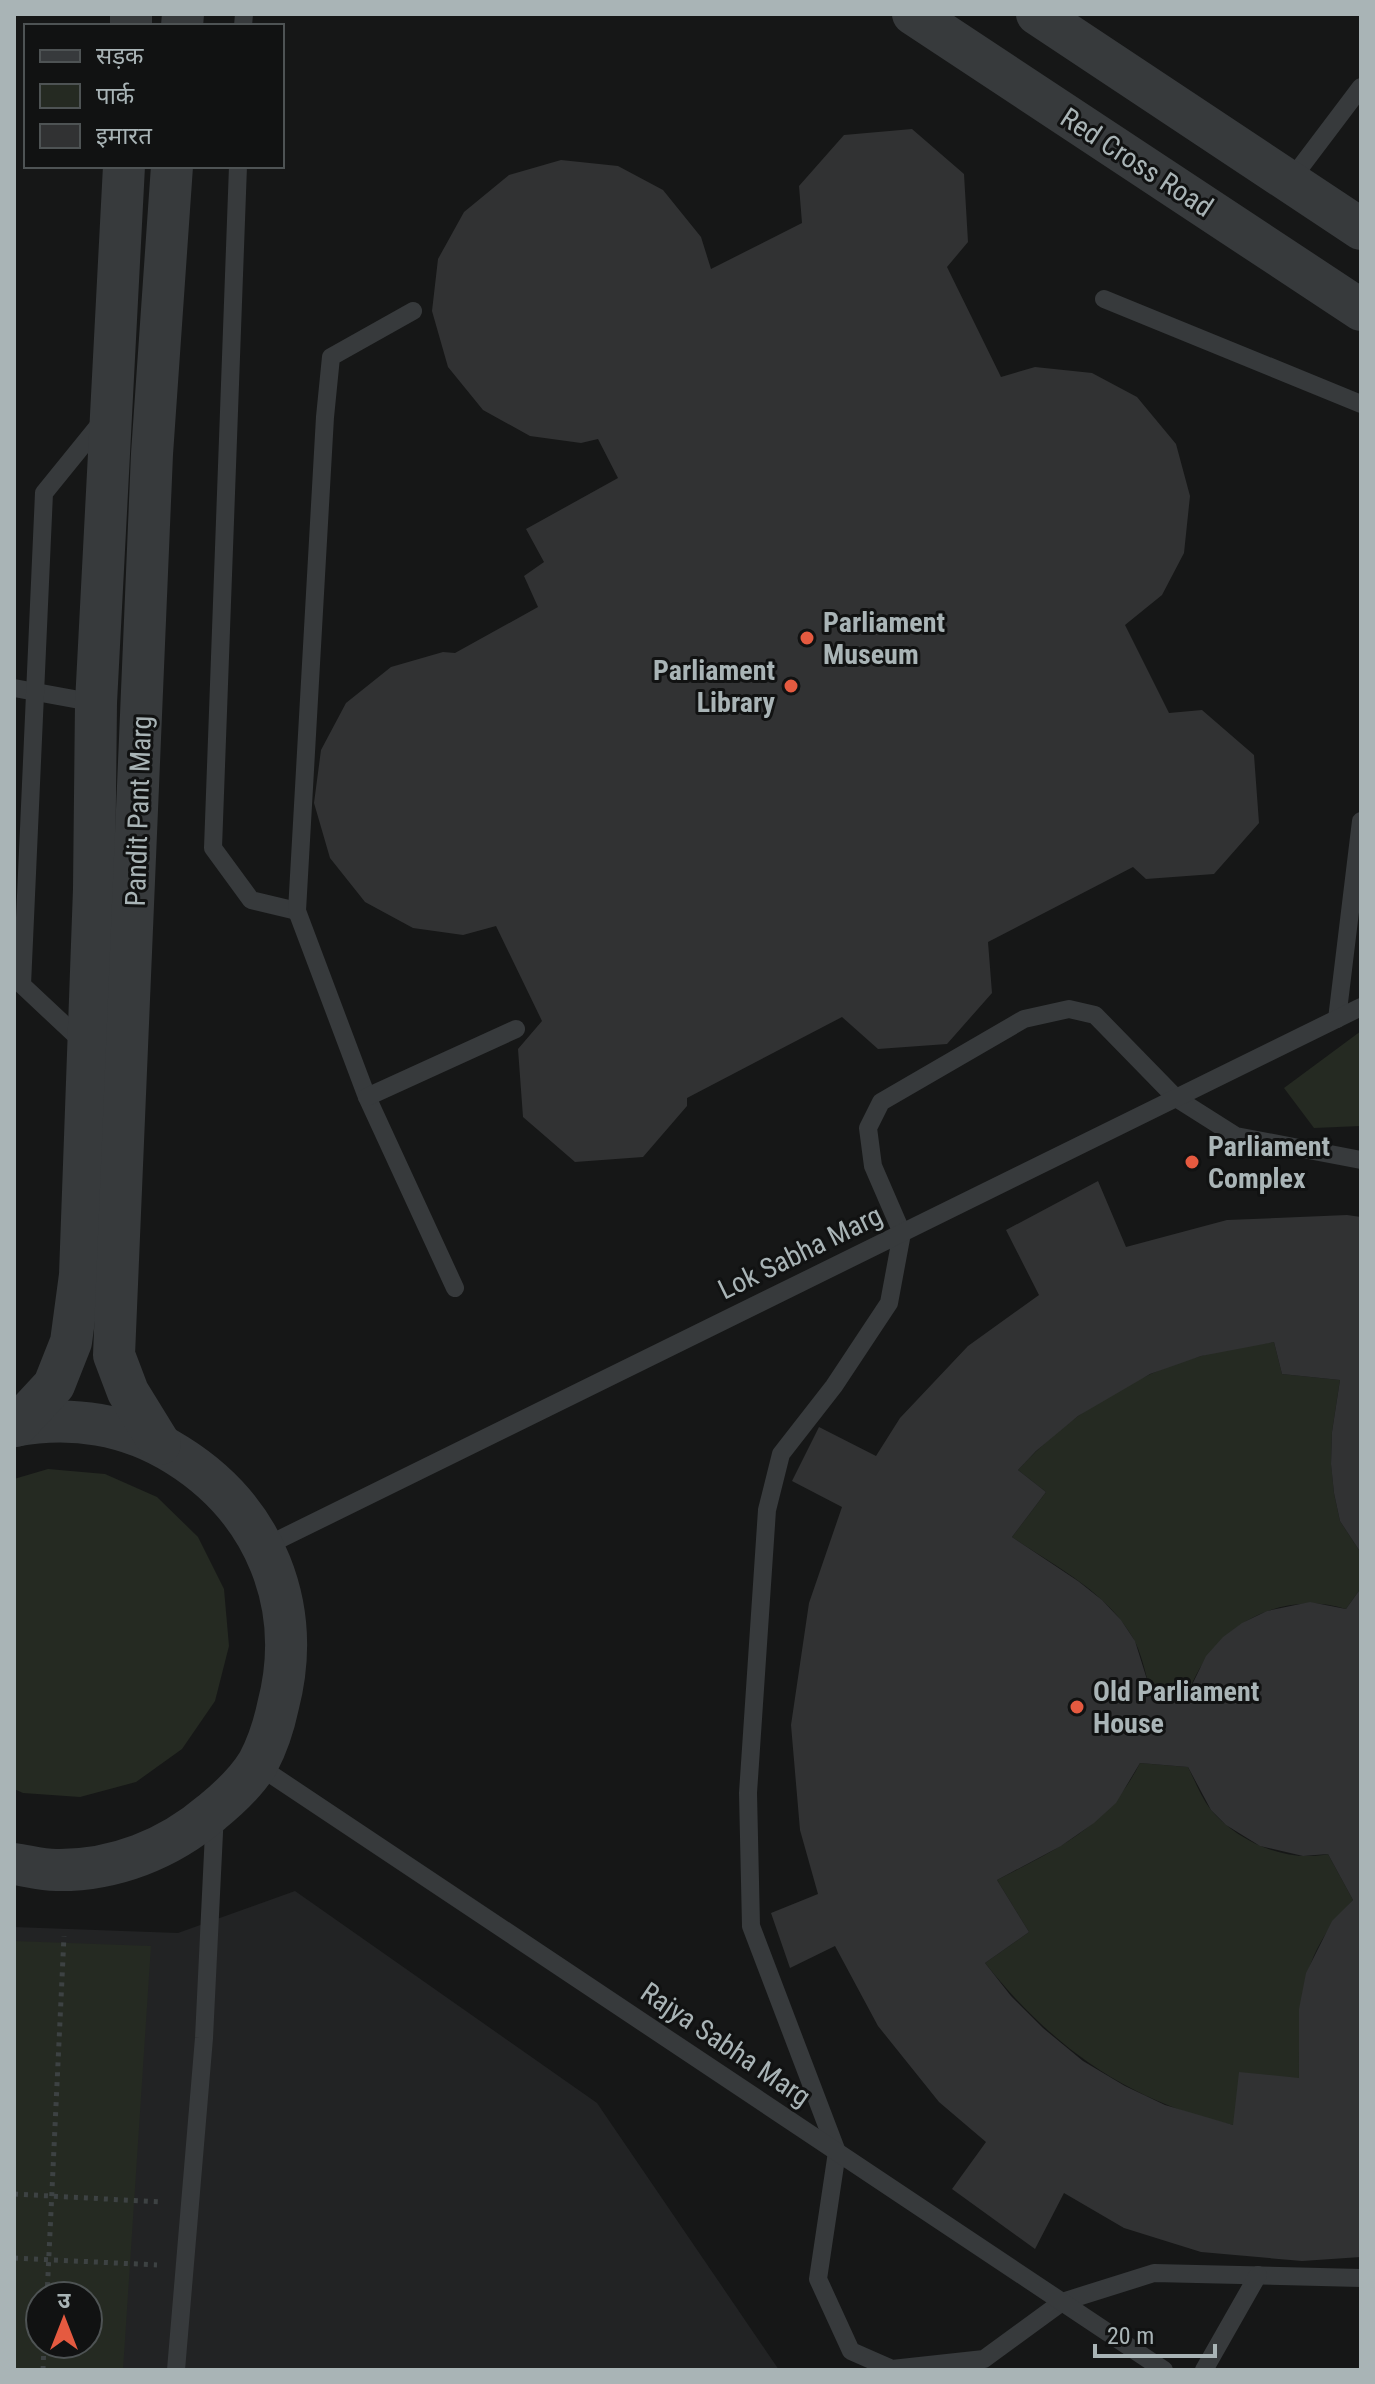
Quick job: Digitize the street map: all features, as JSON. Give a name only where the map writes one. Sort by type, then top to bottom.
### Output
[{"type":"street","name":"Red Cross Road","points":[[913,14],[1361,310]]},
{"type":"street","points":[[1037,14],[1361,229]]},
{"type":"street","name":"Pandit Pant Marg","points":[[15,1426],[54,1385],[71,1342],[80,1275],[94,889],[96,703],[124,168]]},
{"type":"street","name":"Pandit Pant Marg","points":[[160,1444],[128,1392],[114,1355],[152,454],[172,168]]},
{"type":"street","points":[[14,1864],[56,1870],[103,1866],[148,1853],[190,1831],[257,1765],[274,1723],[285,1679],[287,1634],[280,1589],[264,1547],[238,1505],[202,1470],[160,1444],[126,1430],[90,1422],[53,1421],[15,1426]]},
{"type":"lane","points":[[1290,181],[1361,87]]},
{"type":"lane","points":[[238,168],[213,848],[251,900],[297,911]]},
{"type":"lane","points":[[1104,299],[1361,404]]},
{"type":"lane","points":[[413,311],[331,357],[297,911],[367,1097],[455,1288]]},
{"type":"lane","points":[[88,1047],[22,985],[44,493],[111,410]]},
{"type":"lane","points":[[14,688],[96,703]]},
{"type":"lane","points":[[1337,1019],[1361,821]]},
{"type":"lane","name":"Lok Sabha Marg","points":[[264,1547],[1361,1007]]},
{"type":"lane","points":[[1361,1160],[1236,1136],[1176,1098],[1095,1015],[1069,1009],[1024,1019],[881,1102],[868,1128],[873,1166],[902,1233],[889,1303],[834,1386],[781,1454],[767,1510],[748,1793],[751,1926],[837,2152],[818,2279],[851,2351],[892,2369],[984,2359],[1062,2302],[1154,2273],[1361,2278]]},
{"type":"lane","points":[[367,1097],[516,1029]]},
{"type":"lane","name":"Rajya Sabha Marg","points":[[257,1765],[1164,2370]]},
{"type":"lane","points":[[176,2370],[204,2038],[215,1809]]},
{"type":"lane","points":[[1204,2370],[1258,2275]]},
{"type":"path","points":[[48,2280],[64,1936]]},
{"type":"path","points":[[14,2194],[190,2204]]},
{"type":"path","points":[[14,2258],[185,2267]]},
{"type":"shaded area","points":[[295,1891],[597,2103],[779,2370],[14,2370],[14,1927],[178,1933]]},
{"type":"green space","points":[[1361,1031],[1361,1126],[1314,1128],[1284,1088]]},
{"type":"green space","points":[[1274,1342],[1282,1374],[1340,1380],[1332,1432],[1334,1493],[1340,1521],[1361,1553],[1361,1588],[1346,1609],[1321,1604],[1297,1604],[1252,1618],[1215,1647],[1190,1689],[1149,1686],[1136,1643],[1109,1607],[1079,1581],[1012,1537],[1046,1492],[1018,1470],[1057,1432],[1125,1386],[1201,1356]]},
{"type":"green space","points":[[48,1469],[105,1474],[157,1497],[198,1537],[224,1589],[229,1646],[215,1701],[182,1749],[136,1782],[80,1797],[23,1793],[14,1789],[14,1479]]},
{"type":"green space","points":[[1140,1763],[1188,1767],[1211,1810],[1249,1840],[1296,1855],[1328,1854],[1353,1900],[1335,1921],[1311,1962],[1301,2004],[1299,2078],[1233,2125],[1159,2102],[1094,2066],[1037,2020],[985,1963],[1029,1932],[997,1880],[1060,1846],[1097,1820],[1113,1804]]},
{"type":"green space","points":[[14,1941],[151,1946],[123,2370],[14,2370]]},
{"type":"building","name":"Parliament Museum","points":[[912,129],[964,174],[968,242],[947,267],[1001,377],[1035,367],[1092,373],[1137,397],[1176,444],[1190,496],[1184,553],[1162,595],[1125,625],[1169,713],[1202,710],[1254,755],[1259,823],[1214,874],[1146,879],[1133,867],[988,942],[992,993],[947,1044],[878,1049],[842,1017],[687,1098],[687,1106],[643,1157],[575,1162],[523,1117],[518,1049],[542,1021],[496,926],[463,935],[413,928],[365,902],[330,858],[314,803],[321,750],[346,703],[391,667],[443,652],[455,653],[538,607],[524,576],[544,562],[526,529],[618,478],[598,439],[581,443],[530,436],[483,410],[448,367],[432,311],[438,259],[464,212],[509,175],[561,160],[618,166],[663,190],[701,237],[711,269],[802,223],[799,186],[844,135]]},
{"type":"building","name":"Old Parliament House","points":[[1098,1181],[1126,1247],[1227,1220],[1361,1217],[1361,1553],[1340,1521],[1334,1493],[1332,1432],[1340,1380],[1282,1374],[1274,1342],[1201,1356],[1150,1374],[1078,1416],[1018,1470],[1046,1492],[1012,1537],[1078,1581],[1121,1620],[1135,1641],[1149,1686],[1190,1689],[1206,1656],[1223,1637],[1242,1623],[1267,1611],[1310,1602],[1346,1609],[1361,1588],[1361,2257],[1302,2261],[1201,2252],[1124,2228],[1064,2193],[1035,2249],[952,2189],[986,2142],[939,2102],[878,2026],[835,1946],[790,1968],[771,1913],[818,1894],[800,1830],[791,1725],[809,1603],[842,1507],[792,1481],[819,1427],[876,1456],[900,1418],[968,1346],[1039,1295],[1006,1230]],"holes":[[[1140,1763],[1188,1767],[1211,1810],[1226,1825],[1260,1846],[1303,1856],[1328,1854],[1353,1900],[1332,1921],[1306,1973],[1299,2009],[1299,2078],[1239,2072],[1233,2125],[1165,2105],[1083,2061],[1043,2028],[1011,1996],[985,1963],[1029,1932],[997,1880],[1061,1846],[1094,1823],[1116,1803]]]},
{"type":"place","name":"Parliament Museum","points":[[807,638]]},
{"type":"place","name":"Parliament Library","points":[[791,686]]},
{"type":"place","name":"Parliament Complex","points":[[1192,1162]]},
{"type":"place","name":"Old Parliament House","points":[[1077,1707]]}]
